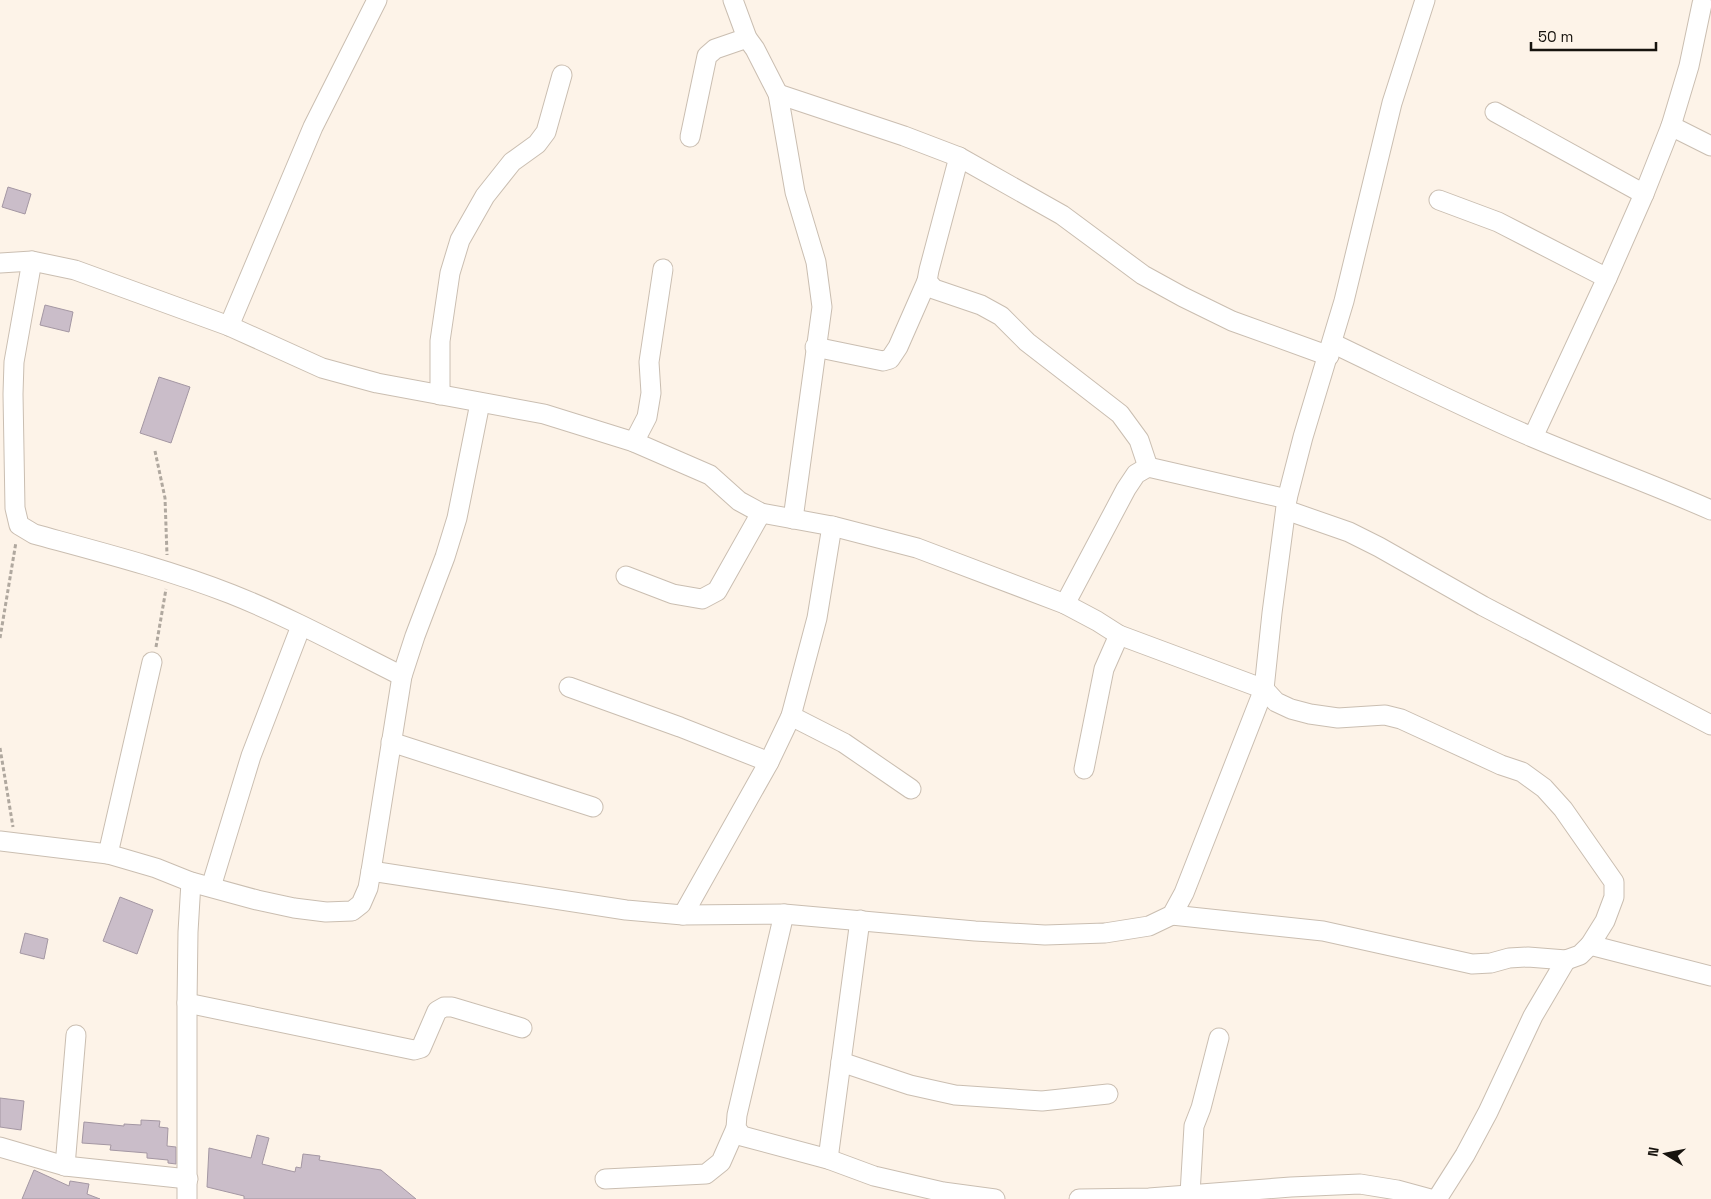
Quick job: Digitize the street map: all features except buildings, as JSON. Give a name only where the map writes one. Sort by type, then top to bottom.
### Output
[{"type":"street","points":[[229,326],[313,127],[377,0]]},
{"type":"street","points":[[734,0],[747,38],[778,94],[795,192],[816,262],[822,306],[793,519]]},
{"type":"street","points":[[371,871],[626,910],[683,915],[784,914],[975,931],[1045,935],[1106,933],[1149,926],[1172,914],[1184,893],[1264,689],[1286,505],[1303,437],[1344,301],[1392,103],[1425,0]]},
{"type":"street","points":[[1533,437],[1644,194],[1671,126],[1689,66],[1703,4]]},
{"type":"street","points":[[690,138],[706,56],[715,49],[747,38]]},
{"type":"street","points":[[440,395],[440,341],[450,273],[460,240],[484,196],[512,162],[537,144],[546,132],[562,75]]},
{"type":"street","points":[[778,94],[904,136],[959,157],[1062,215],[1143,275],[1232,321],[1330,349],[1533,437],[1652,484],[1711,510]]},
{"type":"street","points":[[1495,112],[1644,194]]},
{"type":"street","points":[[1671,126],[1711,146]]},
{"type":"street","points":[[815,347],[882,361],[890,359],[898,347],[927,282],[928,270],[959,157]]},
{"type":"street","points":[[1439,200],[1498,222],[1606,278]]},
{"type":"street","points":[[32,261],[14,362],[15,508],[19,525],[34,534],[168,572],[232,595],[301,626],[402,676]]},
{"type":"street","points":[[0,264],[32,261],[75,270],[229,326],[322,368],[378,383],[544,414],[634,442],[710,475],[739,502],[761,513],[832,526],[917,548],[1065,604],[1098,621],[1119,635],[1264,689],[1276,702],[1291,709],[1338,718],[1385,715],[1401,720],[1501,765],[1522,772],[1544,788],[1563,809],[1614,882],[1614,897],[1605,921],[1590,945],[1580,955],[1566,960],[1528,957],[1472,964],[1323,932],[1172,914]]},
{"type":"street","points":[[634,442],[647,417],[651,393],[649,362],[663,269]]},
{"type":"street","points":[[927,282],[934,289],[981,305],[1001,316],[1034,347],[1120,414],[1139,440],[1148,467]]},
{"type":"street","points":[[7,842],[108,854],[156,868],[192,882],[294,908],[326,912],[352,911],[361,904],[368,888],[402,676],[457,518],[480,403]]},
{"type":"street","points":[[1065,604],[1126,490],[1136,474],[1148,467],[1286,505],[1357,536],[1483,606],[1711,725]]},
{"type":"street","points":[[626,576],[672,594],[702,599],[717,591],[761,513]]},
{"type":"street","points":[[683,915],[770,762],[791,716],[817,618],[832,526]]},
{"type":"street","points":[[211,887],[251,756],[301,626]]},
{"type":"street","points":[[1084,769],[1104,669],[1119,635]]},
{"type":"street","points":[[108,854],[152,662]]},
{"type":"street","points":[[570,687],[770,762]]},
{"type":"street","points":[[791,716],[844,743],[912,790]]},
{"type":"street","points":[[391,742],[593,807]]},
{"type":"street","points":[[187,1199],[188,932],[192,882]]},
{"type":"street","points":[[605,1179],[706,1174],[721,1162],[736,1128],[737,1115],[784,914]]},
{"type":"street","points":[[828,1159],[860,920]]},
{"type":"street","points":[[1590,945],[1711,976]]},
{"type":"street","points":[[1437,1199],[1484,1121],[1533,1016],[1566,960]]},
{"type":"street","points":[[187,1003],[414,1050],[421,1048],[436,1011],[444,1007],[452,1007],[522,1028]]},
{"type":"street","points":[[65,1166],[76,1035]]},
{"type":"street","points":[[1190,1194],[1194,1126],[1203,1101],[1219,1038]]},
{"type":"street","points":[[841,1062],[910,1085],[956,1094],[1042,1101],[1108,1094]]},
{"type":"street","points":[[736,1128],[742,1136],[828,1159],[874,1176],[943,1192],[995,1199]]},
{"type":"street","points":[[0,1147],[65,1166],[188,1179]]},
{"type":"street","points":[[1080,1199],[1149,1198],[1190,1194],[1253,1194],[1360,1184],[1398,1190],[1430,1199]]},
{"type":"path","points":[[0,638],[19,525]]},
{"type":"path","points":[[0,748],[7,842]]}]
